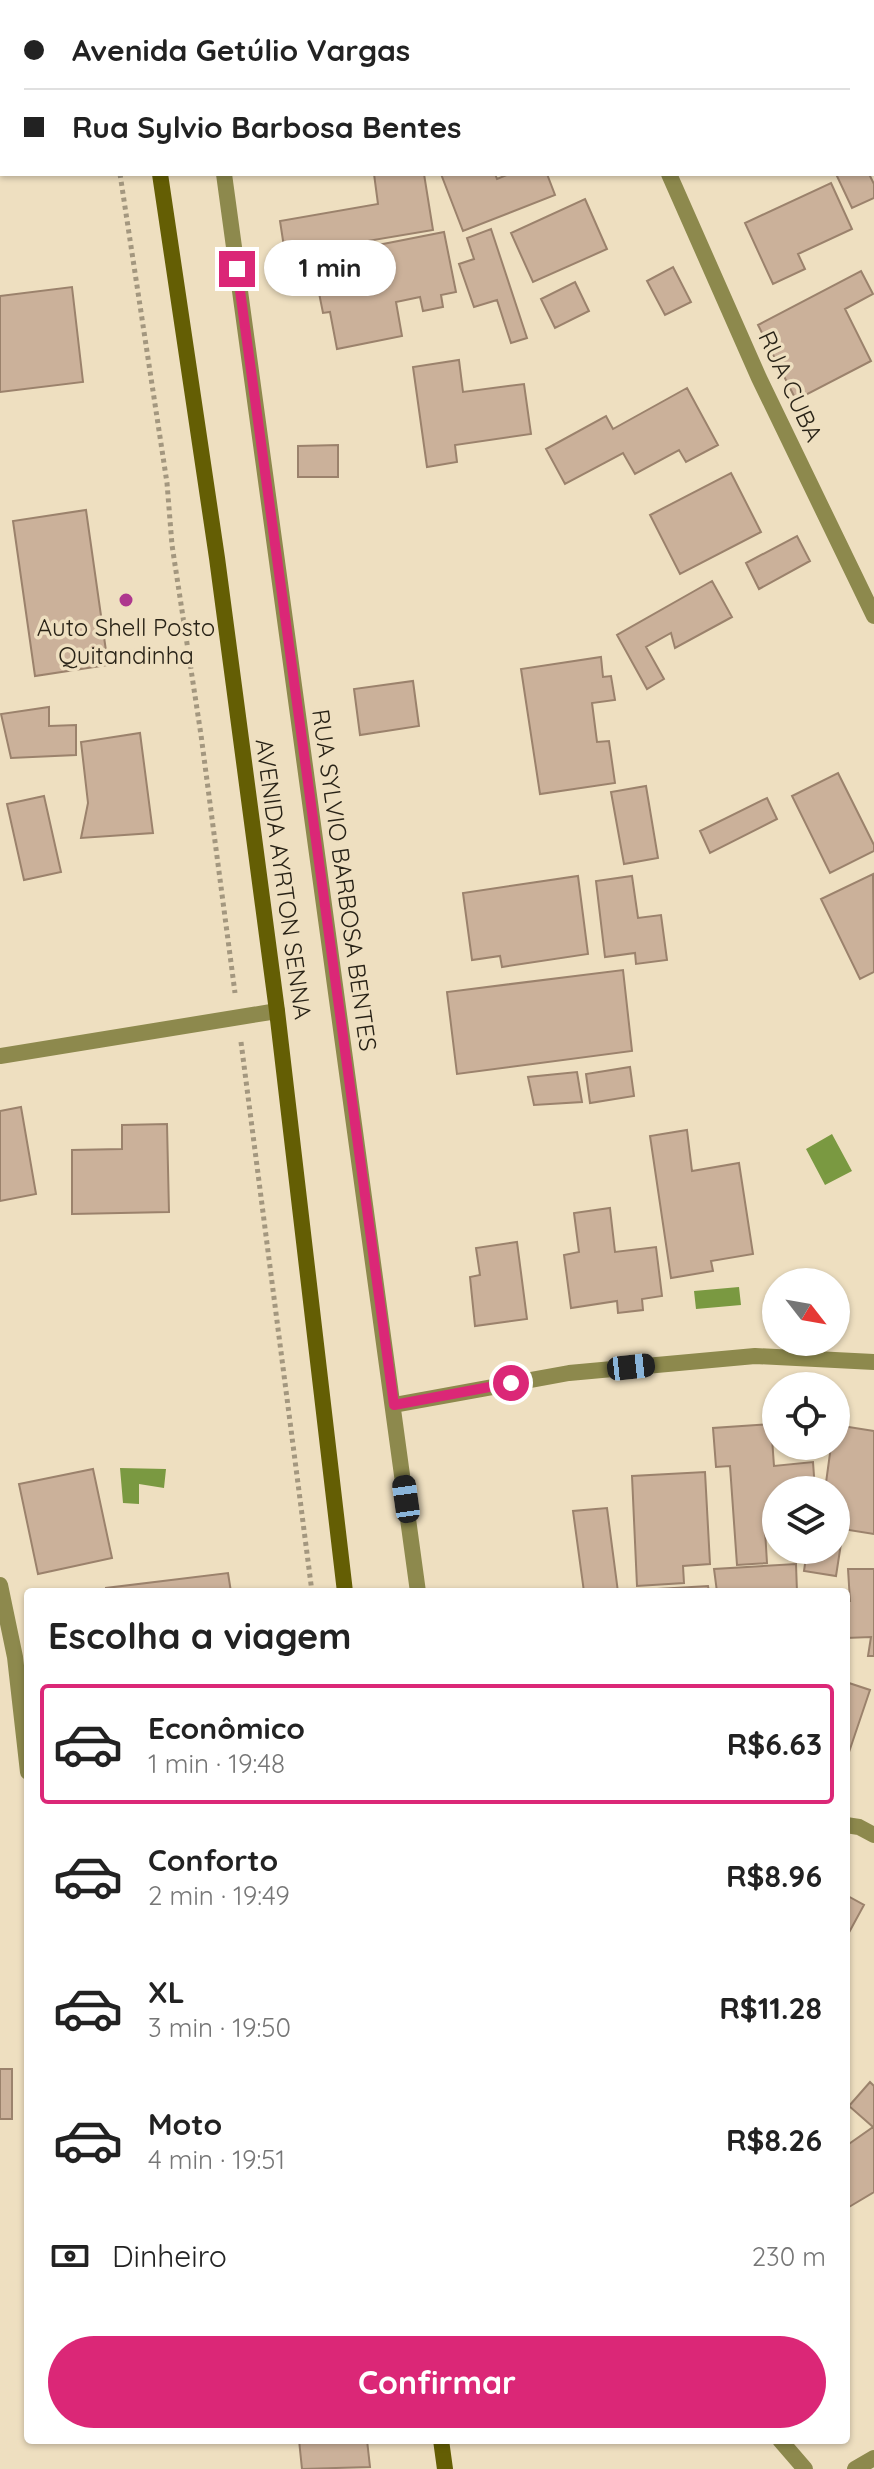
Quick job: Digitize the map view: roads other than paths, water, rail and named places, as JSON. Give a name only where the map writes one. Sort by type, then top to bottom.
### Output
[{"type":"main road","name":"AVENIDA AYRTON SENNA","points":[[160,176],[217,558],[277,1011],[345,1588]]},
{"type":"main road","points":[[442,2444],[445,2469]]},
{"type":"street","name":"RUA SYLVIO BARBOSA BENTES","points":[[224,176],[417,1588]]},
{"type":"street","name":"RUA CUBA","points":[[670,176],[759,378],[874,616]]},
{"type":"street","points":[[0,1056],[277,1011]]},
{"type":"street","points":[[394,1405],[569,1373],[740,1357],[874,1362]]},
{"type":"street","points":[[0,1585],[15,1657],[24,1737]]},
{"type":"street","points":[[850,1826],[874,1835]]},
{"type":"street","points":[[783,2444],[805,2469]]},
{"type":"street","points":[[855,2469],[874,2458]]},
{"type":"place","name":"Auto Shell Posto Quitandinha","points":[[126,600]]}]
